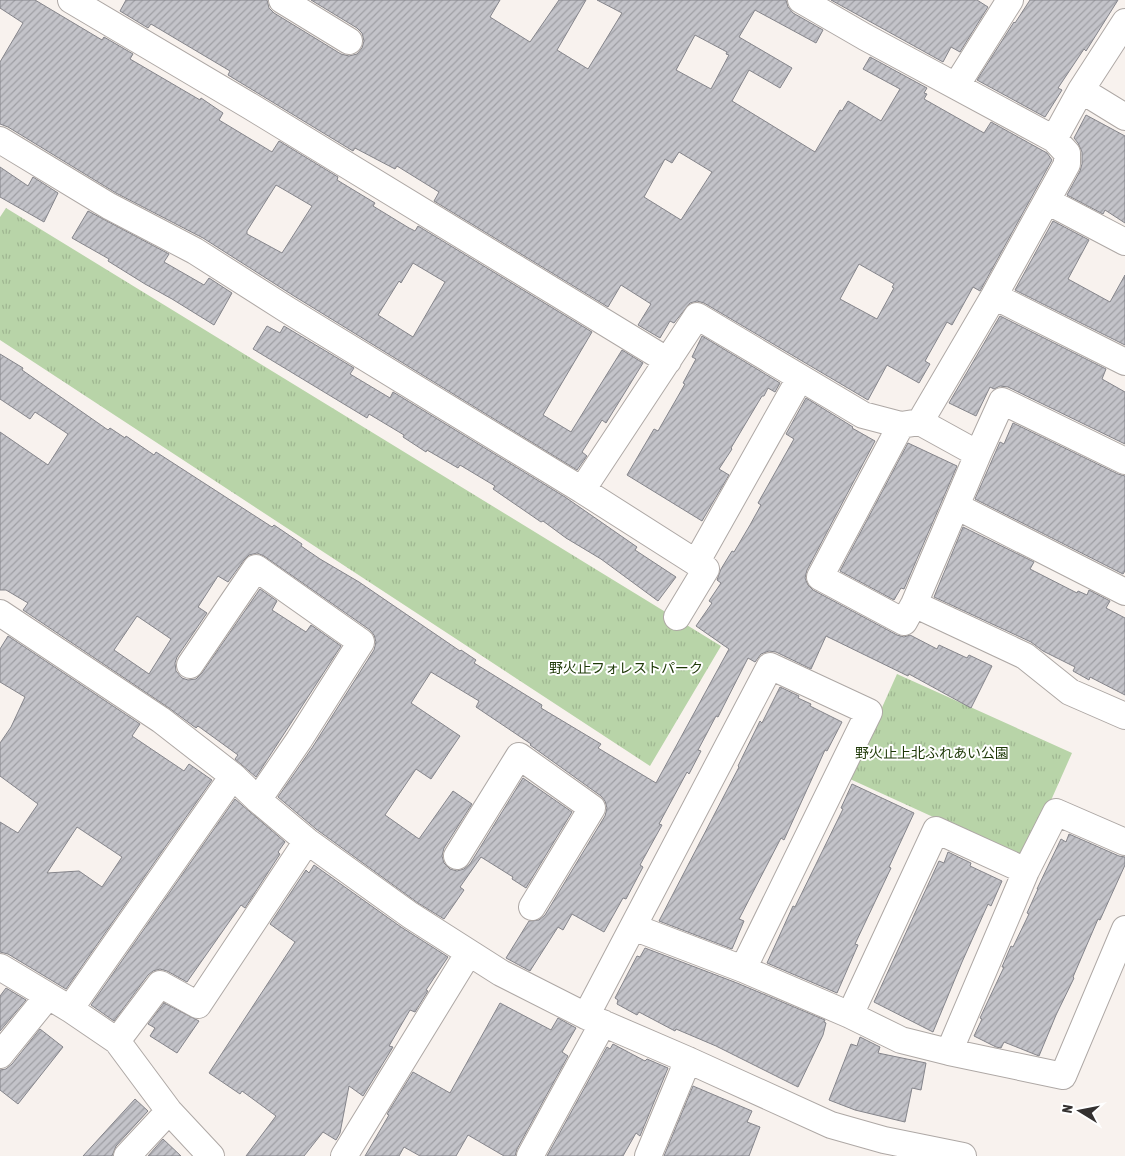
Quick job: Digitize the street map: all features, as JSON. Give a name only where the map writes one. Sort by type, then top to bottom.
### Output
[{"type":"street","points":[[71,0],[250,106],[668,361]]},
{"type":"street","points":[[282,0],[349,40]]},
{"type":"street","points":[[801,0],[1054,139],[1067,153],[1067,164],[994,296],[911,423],[820,577],[904,622],[914,604],[1002,401],[1125,461]]},
{"type":"street","points":[[956,86],[1010,0]]},
{"type":"street","points":[[1054,139],[1081,90],[1125,22]]},
{"type":"street","points":[[1081,90],[1125,117]]},
{"type":"street","points":[[0,140],[109,206],[195,251],[286,309],[582,490],[706,570],[677,617]]},
{"type":"street","points":[[1047,201],[1125,242]]},
{"type":"street","points":[[994,296],[1125,362]]},
{"type":"street","points":[[582,490],[697,316],[863,414],[911,423],[978,454]]},
{"type":"street","points":[[696,563],[800,378]]},
{"type":"street","points":[[956,506],[1125,592]]},
{"type":"street","points":[[190,665],[256,568],[361,642],[299,740],[258,800]]},
{"type":"street","points":[[914,604],[1026,656],[1070,692],[1125,716]]},
{"type":"street","points":[[0,613],[161,720],[233,776],[258,800],[307,841],[410,915],[468,954],[501,973],[595,1020],[881,1148],[963,1156]]},
{"type":"street","points":[[530,1156],[595,1020],[633,928],[770,666],[869,712],[742,969]]},
{"type":"street","points":[[457,856],[519,756],[592,808],[532,907]]},
{"type":"street","points":[[0,1055],[59,1002],[233,776]]},
{"type":"street","points":[[949,1052],[1026,871],[1056,812],[1125,842]]},
{"type":"street","points":[[850,1015],[936,830],[1026,871]]},
{"type":"street","points":[[117,1041],[160,984],[198,1005],[307,841]]},
{"type":"street","points":[[633,928],[742,969],[850,1015],[901,1040],[1063,1076],[1125,929]]},
{"type":"street","points":[[344,1156],[468,954]]},
{"type":"street","points":[[0,967],[59,1002],[117,1041],[169,1111],[210,1156]]},
{"type":"street","points":[[648,1156],[688,1060]]},
{"type":"street","points":[[127,1156],[169,1111]]},
{"type":"green space","name":"野火止フォレストパーク","points":[[6,208],[721,646],[650,766],[0,340],[0,217]]},
{"type":"green space","name":"野火止上北ふれあい公園","points":[[897,674],[1072,753],[1025,859],[850,779]]},
{"type":"building","points":[[0,0],[35,0],[102,40],[104,37],[133,54],[130,59],[200,100],[201,98],[223,113],[219,120],[272,152],[279,141],[338,177],[337,180],[375,203],[373,206],[409,228],[415,231],[418,226],[592,332],[543,415],[571,432],[622,350],[643,363],[606,423],[602,420],[582,452],[587,456],[577,470],[203,238],[116,193],[8,127],[0,124],[0,62],[23,23],[0,8]],"holes":[[[276,185],[312,206],[282,253],[247,234],[247,231]],[[413,263],[445,282],[413,337],[378,315],[399,281],[401,283]]]},
{"type":"building","points":[[126,0],[267,0],[269,8],[274,13],[341,54],[349,56],[357,54],[362,48],[364,41],[362,33],[311,0],[500,0],[490,17],[530,42],[559,0],[586,0],[557,50],[588,69],[622,13],[597,0],[786,0],[788,7],[793,13],[823,30],[816,43],[755,10],[739,37],[792,68],[780,88],[749,70],[732,101],[815,152],[840,110],[842,111],[848,101],[881,121],[900,89],[863,69],[870,57],[927,88],[924,93],[927,94],[924,99],[984,133],[991,122],[1047,153],[1052,160],[980,291],[973,287],[952,325],[947,322],[925,361],[930,364],[919,383],[887,365],[868,400],[704,303],[697,301],[690,303],[674,323],[670,321],[660,338],[638,325],[651,304],[621,285],[608,307],[434,201],[439,192],[397,166],[395,169],[355,148],[353,151],[228,75],[230,71],[151,24],[148,28],[120,11]],"holes":[[[695,35],[727,52],[726,54],[729,55],[711,89],[676,70]],[[679,152],[712,172],[681,220],[644,197],[665,159],[672,163]],[[859,264],[894,284],[892,287],[894,288],[877,319],[840,299]]]},
{"type":"building","points":[[831,0],[977,0],[988,7],[960,52],[951,47],[943,62]]},
{"type":"building","points":[[1030,0],[1118,0],[1086,51],[1084,49],[1058,88],[1062,90],[1045,117],[977,80]]},
{"type":"building","points":[[1086,115],[1125,136],[1125,223],[1105,210],[1103,214],[1067,195],[1082,164],[1082,152],[1074,138]]},
{"type":"building","points":[[0,167],[28,186],[33,177],[58,193],[44,222],[0,197]]},
{"type":"building","points":[[88,211],[169,254],[164,262],[204,285],[209,278],[232,293],[214,325],[72,238]]},
{"type":"building","points":[[1053,221],[1089,240],[1068,279],[1110,302],[1125,275],[1125,345],[1015,290]]},
{"type":"building","points":[[1000,316],[1106,369],[1102,379],[1125,392],[1125,444],[1008,387],[1000,386],[994,389],[990,387],[976,416],[949,403]]},
{"type":"building","points":[[267,326],[280,333],[284,326],[354,368],[350,374],[390,398],[393,392],[565,497],[637,547],[635,550],[676,577],[658,601],[601,559],[566,538],[543,521],[541,522],[493,489],[495,486],[460,465],[458,468],[427,450],[426,452],[403,437],[404,435],[369,414],[367,418],[253,349]]},
{"type":"building","points":[[702,336],[780,383],[775,392],[768,388],[764,396],[762,396],[719,469],[729,475],[702,521],[627,475],[654,429],[658,431],[685,384],[683,383],[696,359],[692,357]]},
{"type":"building","points":[[0,354],[23,368],[22,370],[108,430],[110,428],[125,438],[126,436],[154,455],[156,452],[272,527],[274,525],[320,559],[359,582],[476,660],[474,663],[542,705],[541,708],[601,744],[598,748],[656,783],[729,649],[696,626],[712,603],[709,601],[721,583],[717,580],[721,569],[750,525],[761,505],[758,503],[794,439],[786,434],[806,398],[875,441],[807,570],[805,578],[808,585],[813,590],[897,635],[904,637],[910,635],[937,649],[939,645],[967,658],[969,655],[992,666],[971,708],[909,674],[908,676],[826,636],[811,669],[776,652],[769,651],[761,654],[755,662],[748,658],[718,717],[716,716],[698,750],[701,751],[689,774],[687,772],[659,824],[662,825],[640,865],[643,867],[626,899],[623,898],[604,932],[572,914],[563,930],[558,927],[530,971],[506,958],[529,921],[539,920],[545,915],[605,816],[607,808],[601,796],[531,744],[476,707],[479,701],[431,672],[411,703],[460,736],[431,779],[416,769],[385,815],[419,839],[453,791],[472,804],[444,848],[442,856],[444,863],[450,869],[457,871],[464,869],[470,864],[523,778],[572,812],[526,888],[512,879],[513,877],[481,857],[460,887],[464,890],[444,919],[418,903],[316,829],[278,797],[312,748],[374,650],[376,642],[370,630],[257,553],[249,555],[244,560],[228,582],[218,576],[198,607],[207,613],[177,657],[175,663],[176,671],[182,678],[188,680],[196,679],[202,673],[260,589],[277,601],[272,610],[306,632],[311,625],[341,646],[256,777],[235,759],[238,755],[198,726],[196,728],[23,610],[28,603],[6,590],[0,590],[0,432],[48,465],[68,434],[35,412],[30,419],[0,399]],"holes":[[[137,616],[171,639],[149,674],[114,650]]]},
{"type":"building","points":[[1013,423],[1125,476],[1125,571],[1123,574],[975,499],[1000,442],[1004,444]]},
{"type":"building","points":[[908,443],[957,466],[904,589],[901,588],[894,600],[840,571]]},
{"type":"building","points":[[963,527],[1034,562],[1030,569],[1077,593],[1078,591],[1087,595],[1089,590],[1110,601],[1106,608],[1125,618],[1125,695],[1090,677],[1089,680],[1073,671],[1075,667],[1043,651],[1031,642],[934,597]]},
{"type":"building","points":[[8,636],[140,724],[132,736],[184,771],[189,764],[212,780],[66,989],[8,954],[0,952],[0,822],[18,833],[38,804],[0,776],[0,743],[11,727],[25,697],[0,682],[0,649]],"holes":[[[77,827],[122,857],[102,887],[79,871],[47,873]]]},
{"type":"building","points":[[780,687],[799,696],[798,698],[811,704],[810,706],[842,722],[827,751],[825,750],[784,840],[781,838],[739,919],[744,921],[732,949],[659,921],[739,767],[760,721],[762,723]]},
{"type":"building","points":[[852,784],[914,813],[889,867],[891,868],[855,944],[858,945],[837,993],[767,963],[793,906],[795,907],[843,809],[841,808]]},
{"type":"building","points":[[235,799],[285,842],[278,852],[280,854],[245,908],[241,905],[187,982],[167,971],[160,969],[153,971],[114,1021],[91,1005]]},
{"type":"building","points":[[1069,834],[1125,857],[1125,865],[1100,920],[1098,919],[1039,1056],[1004,1042],[1001,1048],[996,1047],[974,1036],[982,1019],[980,1018],[1004,967],[1002,967],[1011,946],[1013,947],[1029,914],[1027,913],[1037,889],[1061,839],[1066,842]]},
{"type":"building","points":[[948,852],[971,863],[970,866],[1002,881],[991,906],[988,904],[933,1032],[874,1002],[939,861],[944,863]]},
{"type":"building","points":[[314,865],[401,927],[448,957],[426,990],[428,991],[415,1012],[410,1010],[389,1046],[393,1047],[363,1096],[349,1086],[340,1133],[336,1140],[323,1132],[304,1156],[246,1156],[276,1116],[242,1091],[240,1094],[209,1073],[295,942],[270,924],[306,870],[309,873]]},
{"type":"building","points":[[645,948],[737,983],[825,1020],[823,1035],[798,1087],[716,1046],[676,1029],[675,1031],[639,1012],[637,1015],[617,1004],[618,1000],[615,998],[637,956],[640,957]]},
{"type":"building","points":[[6,988],[26,1000],[0,1031],[0,996]]},
{"type":"building","points":[[164,1003],[199,1021],[177,1053],[150,1036],[155,1028],[148,1024]]},
{"type":"building","points":[[500,1003],[551,1030],[558,1018],[576,1028],[562,1052],[568,1056],[517,1149],[515,1156],[504,1156],[468,1135],[456,1156],[420,1156],[404,1147],[399,1156],[365,1156],[389,1115],[387,1114],[413,1072],[450,1093]]},
{"type":"building","points":[[40,1029],[63,1047],[18,1104],[0,1090],[0,1070],[6,1069],[12,1064]]},
{"type":"building","points":[[860,1037],[880,1047],[878,1053],[926,1063],[921,1090],[912,1088],[905,1122],[855,1110],[829,1100],[851,1044],[857,1046]]},
{"type":"building","points":[[613,1044],[645,1061],[647,1059],[668,1068],[640,1136],[636,1133],[623,1156],[547,1156],[607,1047],[610,1049]]},
{"type":"building","points":[[693,1086],[752,1111],[747,1122],[760,1127],[749,1156],[664,1156]]},
{"type":"building","points":[[135,1099],[148,1111],[116,1146],[112,1156],[83,1156]]},
{"type":"building","points":[[163,1139],[181,1156],[148,1156]]}]
